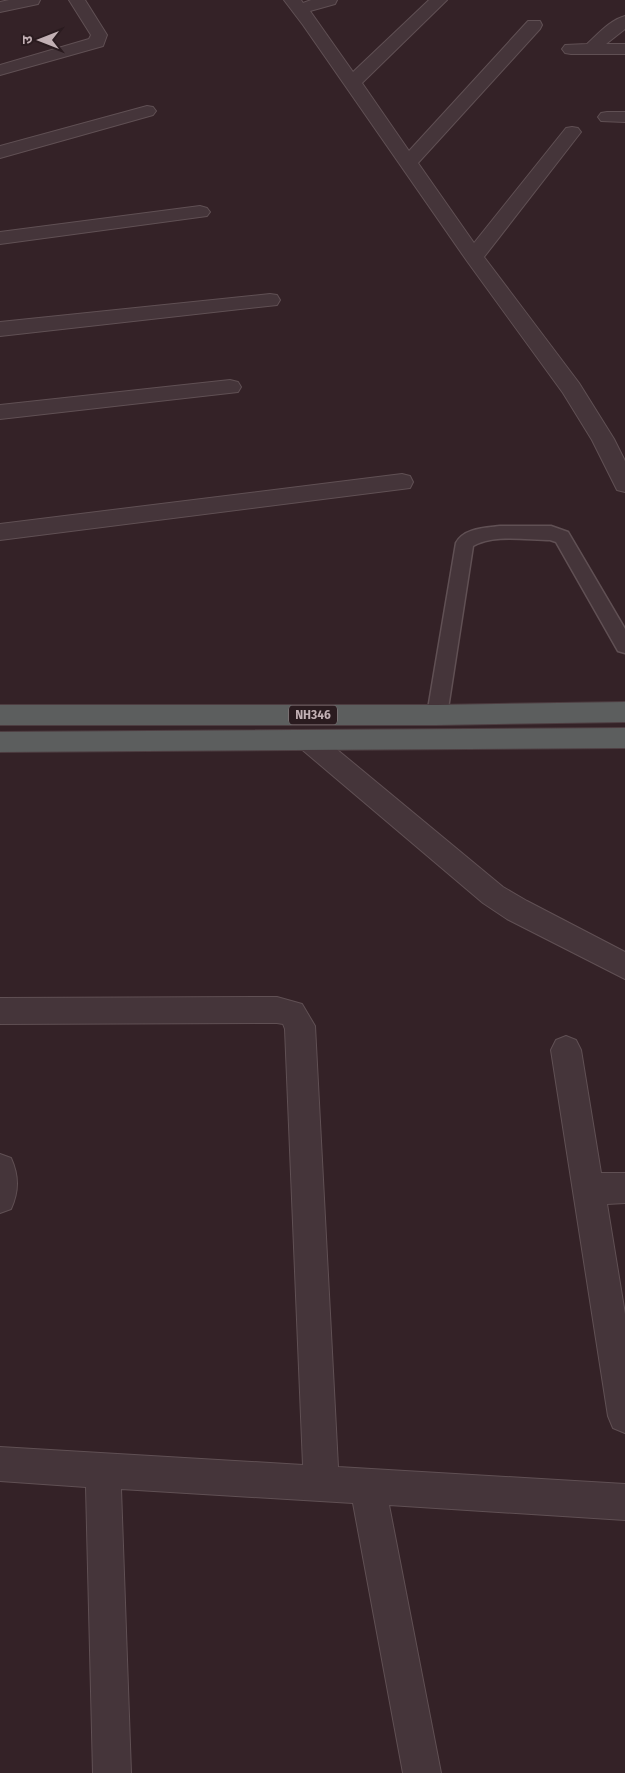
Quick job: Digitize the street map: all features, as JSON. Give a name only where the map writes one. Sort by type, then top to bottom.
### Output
[{"type":"highway","name":"NH346","points":[[0,715],[436,715],[625,712]]},
{"type":"highway","name":"NH346","points":[[0,742],[625,738]]},
{"type":"street","points":[[0,7],[32,0]]},
{"type":"street","points":[[0,70],[97,42],[98,35],[77,0]]},
{"type":"street","points":[[329,0],[295,5],[474,257],[571,388],[603,439],[625,484]]},
{"type":"street","points":[[352,83],[439,0]]},
{"type":"street","points":[[591,49],[625,21]]},
{"type":"street","points":[[408,163],[534,25]]},
{"type":"street","points":[[571,49],[625,49]]},
{"type":"street","points":[[0,152],[147,111]]},
{"type":"street","points":[[474,257],[572,132]]},
{"type":"street","points":[[0,238],[200,212]]},
{"type":"street","points":[[0,329],[270,300]]},
{"type":"street","points":[[0,412],[230,387]]},
{"type":"street","points":[[0,532],[402,482]]},
{"type":"street","points":[[308,740],[493,895],[625,966]]},
{"type":"street","points":[[0,1011],[278,1010],[292,1013],[300,1026],[321,1483]]},
{"type":"street","points":[[566,1050],[625,1416]]},
{"type":"street","points":[[0,1169],[2,1178],[0,1198]]},
{"type":"street","points":[[588,1189],[625,1188]]},
{"type":"street","points":[[0,1464],[625,1502]]},
{"type":"street","points":[[103,1470],[112,1773]]},
{"type":"street","points":[[368,1487],[422,1773]]},
{"type":"lane","points":[[436,715],[465,543],[478,536],[551,534],[562,537],[625,646]]}]
